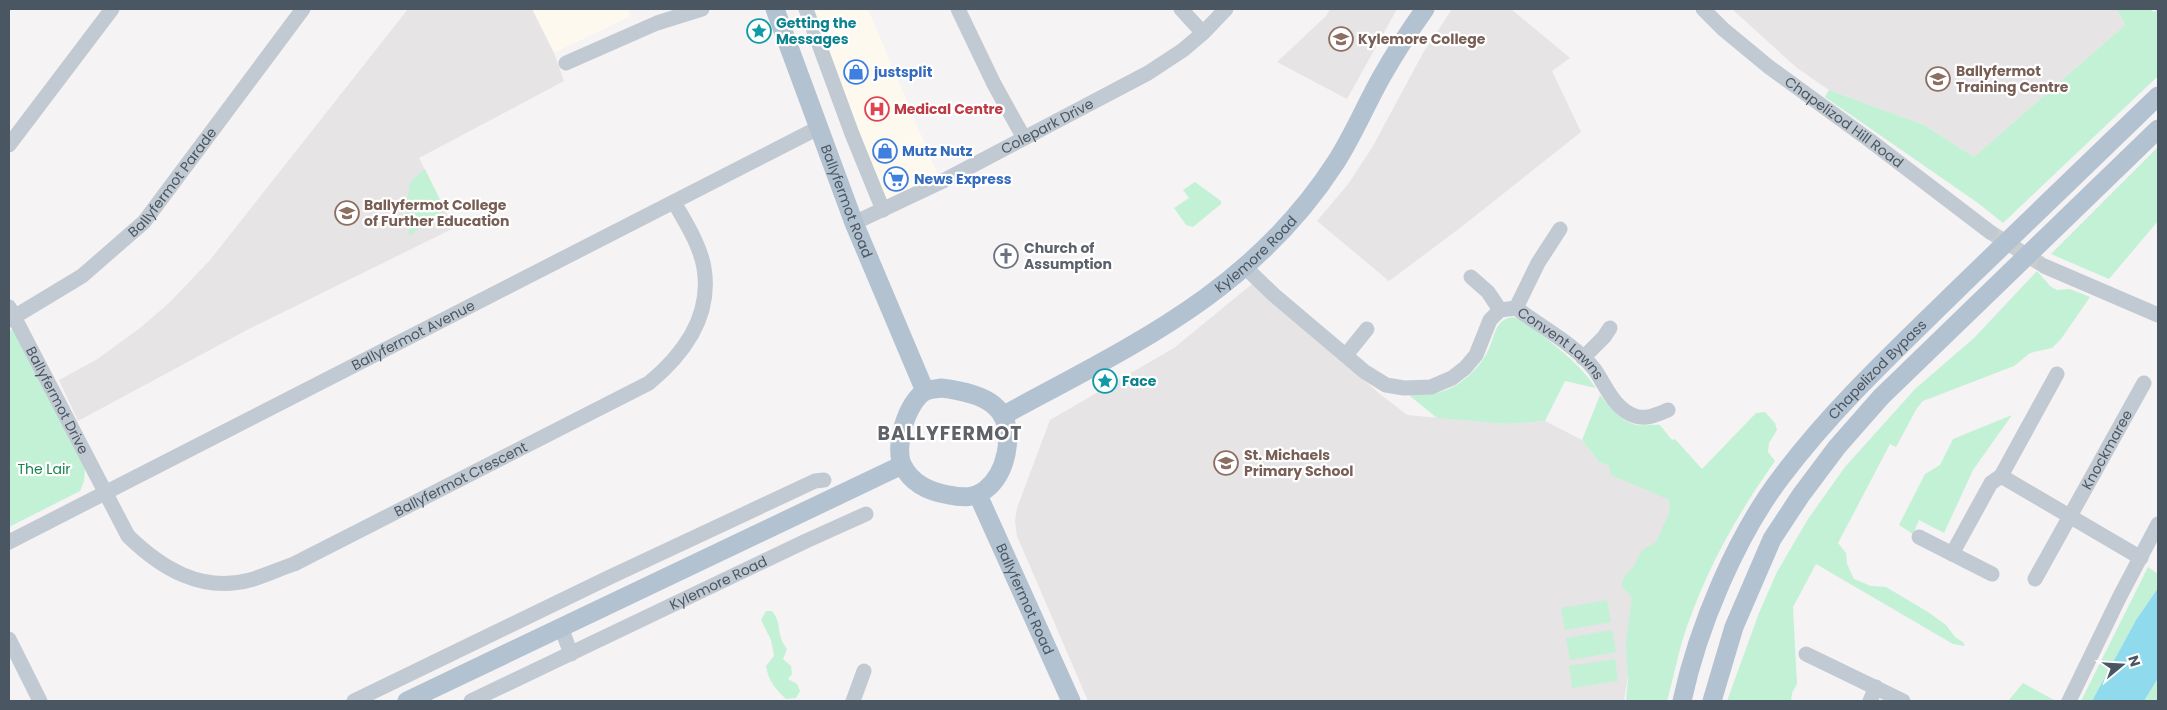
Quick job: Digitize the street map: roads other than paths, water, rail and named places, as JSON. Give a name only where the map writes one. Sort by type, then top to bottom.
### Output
[{"type":"main road","name":"Ballyfermot Road","points":[[775,9],[854,223],[926,391]]},
{"type":"main road","name":"Kylemore Road","points":[[1004,415],[1108,361],[1169,324],[1207,298],[1246,267],[1297,213],[1336,162],[1383,75],[1425,9]]},
{"type":"main road","name":"Chapelizod Bypass","points":[[1682,701],[1688,674],[1707,618],[1731,564],[1756,515],[1780,478],[1849,396],[2158,96]]},
{"type":"main road","name":"Chapelizod Bypass","points":[[1712,701],[1734,627],[1772,539],[1801,495],[1837,447],[1881,397],[2158,130]]},
{"type":"main road","points":[[941,388],[965,392],[984,398],[1004,415],[1008,436],[1003,465],[993,484],[978,495],[960,497],[934,492],[912,479],[902,465],[899,446],[902,427],[914,404],[926,391],[941,388]]},
{"type":"main road","name":"Kylemore Road","points":[[407,701],[902,465]]},
{"type":"main road","name":"Ballyfermot Road","points":[[978,495],[1071,701]]},
{"type":"street","points":[[9,145],[112,9]]},
{"type":"street","name":"Ballyfermot Parade","points":[[10,314],[82,276],[144,222],[302,9]]},
{"type":"street","points":[[566,63],[657,23],[702,9]]},
{"type":"street","points":[[806,9],[852,134],[883,210]]},
{"type":"street","points":[[958,9],[994,84],[1024,138]]},
{"type":"street","points":[[1181,9],[1203,33]]},
{"type":"street","name":"Colepark Drive","points":[[854,223],[883,210],[1148,73],[1183,50],[1226,9]]},
{"type":"street","name":"Chapelizod Hill Road","points":[[1703,9],[1723,29],[1769,67],[1868,139],[1990,232]]},
{"type":"street","name":"Ballyfermot Avenue","points":[[9,542],[818,128]]},
{"type":"street","name":"Ballyfermot Crescent","points":[[105,493],[128,536],[149,556],[178,573],[209,582],[229,583],[249,580],[294,564],[589,414],[649,383],[676,358],[697,326],[706,294],[704,266],[694,238],[674,202]]},
{"type":"street","points":[[1516,308],[1538,264],[1560,229]]},
{"type":"street","points":[[2044,266],[2158,315]]},
{"type":"street","name":"Convent Lawns","points":[[1246,267],[1274,295],[1346,356],[1365,372],[1386,385],[1404,388],[1431,387],[1452,378],[1465,368],[1476,355],[1490,320],[1500,310],[1516,308],[1583,358],[1594,370],[1610,396],[1624,410],[1636,417],[1645,417],[1668,410]]},
{"type":"street","points":[[1471,277],[1488,292],[1500,310]]},
{"type":"street","name":"Ballyfermot Drive","points":[[10,314],[105,493]]},
{"type":"street","points":[[1583,358],[1604,337],[1610,328]]},
{"type":"street","points":[[1346,356],[1367,329]]},
{"type":"street","points":[[1952,554],[1992,483],[2001,476],[2057,374]]},
{"type":"street","name":"Knockmaree","points":[[2035,579],[2144,383]]},
{"type":"street","points":[[2001,476],[2141,558]]},
{"type":"street","points":[[354,701],[610,577],[815,481],[824,480]]},
{"type":"street","name":"Kylemore Road","points":[[471,701],[866,514]]},
{"type":"street","points":[[2070,701],[2120,596],[2158,524]]},
{"type":"street","points":[[1919,537],[1992,574]]},
{"type":"street","points":[[610,577],[620,599]]},
{"type":"street","points":[[560,627],[571,654]]},
{"type":"street","points":[[9,639],[40,701]]},
{"type":"street","points":[[1806,654],[1903,701]]},
{"type":"street","points":[[417,670],[427,692]]},
{"type":"street","points":[[853,701],[864,671]]},
{"type":"street","points":[[1870,701],[1876,687]]},
{"type":"water","points":[[2158,588],[2158,678],[2144,701],[2092,701],[2136,620]]},
{"type":"tunnel","points":[[1990,232],[2044,266]]},
{"type":"place","name":"Getting the Messages","points":[[759,31]]},
{"type":"place","name":"Kylemore College","points":[[1341,39]]},
{"type":"place","name":"justsplit","points":[[856,72]]},
{"type":"place","name":"Ballyfermot Training Centre","points":[[1938,79]]},
{"type":"place","name":"Medical Centre","points":[[877,109]]},
{"type":"place","name":"Mutz Nutz","points":[[885,151]]},
{"type":"place","name":"News Express","points":[[896,179]]},
{"type":"place","name":"Ballyfermot College of Further Education","points":[[347,213]]},
{"type":"place","name":"Church of Assumption","points":[[1006,256]]},
{"type":"place","name":"Face","points":[[1105,381]]},
{"type":"place","name":"St. Michaels Primary School","points":[[1226,463]]},
{"type":"district","name":"BALLYFERMOT","points":[[950,433]]},
{"type":"park label","name":"The Lair","points":[[44,469]]}]
